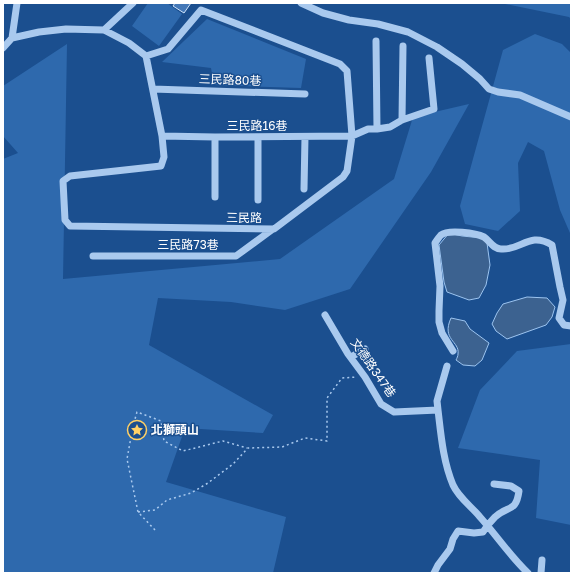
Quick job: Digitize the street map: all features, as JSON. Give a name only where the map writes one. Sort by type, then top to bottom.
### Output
[{"type":"street","points":[[3,48],[12,38],[17,3]]},
{"type":"street","points":[[104,30],[133,3]]},
{"type":"street","points":[[301,3],[349,20],[378,24],[408,32],[437,47],[462,64],[480,79],[489,89],[498,92],[520,95],[571,117]]},
{"type":"street","name":"三民路","points":[[201,10],[340,64],[347,71],[352,136],[347,171],[343,177],[274,229],[70,226],[66,220],[63,181],[70,176],[160,166],[164,157],[162,136],[153,89],[146,56],[168,49],[201,10]]},
{"type":"street","points":[[12,38],[39,32],[66,29],[104,30],[129,43],[146,56]]},
{"type":"street","points":[[376,41],[377,129]]},
{"type":"street","points":[[402,120],[403,46]]},
{"type":"street","name":"三民路16巷","points":[[162,136],[352,136],[368,129],[390,127],[402,120],[434,109],[429,58]]},
{"type":"street","name":"三民路80巷","points":[[153,89],[305,94]]},
{"type":"street","points":[[215,137],[215,197]]},
{"type":"street","points":[[258,137],[258,200]]},
{"type":"street","points":[[304,189],[305,137]]},
{"type":"street","name":"三民路73巷","points":[[93,256],[236,256],[274,229]]},
{"type":"street","points":[[453,351],[442,333],[439,322],[440,286],[435,242],[442,234],[451,232],[483,236],[489,240],[494,247],[501,249],[513,248],[534,240],[544,241],[552,245],[563,300],[559,318],[564,325],[571,326]]},
{"type":"street","name":"文德路347巷","points":[[325,315],[381,404],[394,412],[438,410]]},
{"type":"street","points":[[351,357],[365,349]]},
{"type":"street","points":[[447,366],[437,401],[445,462],[453,485],[459,496],[480,517],[528,573]]},
{"type":"street","points":[[434,573],[450,549],[453,539],[458,531],[474,533],[482,532],[495,517],[503,511],[512,508],[518,500],[519,491],[511,486],[494,484]]},
{"type":"street","points":[[541,573],[542,560]]},
{"type":"path","points":[[155,530],[138,512],[127,459],[137,412],[161,421],[164,441],[183,451],[224,441],[248,448],[282,447],[305,438],[327,441],[327,398],[342,378],[365,377]]},
{"type":"path","points":[[138,512],[155,510],[167,500],[190,493],[233,464],[248,448]]},
{"type":"shaded area","points":[[148,3],[167,3],[182,14],[159,46],[132,26]]},
{"type":"shaded area","points":[[500,3],[571,3],[571,19],[569,17]]},
{"type":"shaded area","points":[[207,19],[306,59],[301,88],[214,85],[211,68],[162,62]]},
{"type":"shaded area","points":[[535,34],[562,44],[571,53],[571,234],[560,210],[544,151],[528,142],[518,163],[520,211],[498,231],[465,224],[460,206],[503,50]]},
{"type":"shaded area","points":[[67,44],[63,279],[280,259],[394,179],[413,117],[469,104],[431,172],[350,289],[285,310],[231,302],[158,298],[149,345],[273,415],[263,433],[185,428],[166,482],[286,517],[273,573],[3,573],[3,159],[18,153],[3,136],[3,86]]},
{"type":"shaded area","points":[[449,233],[482,238],[487,243],[490,265],[486,285],[479,298],[469,300],[447,292],[444,282],[439,245]]},
{"type":"shaded area","points":[[527,297],[547,298],[555,307],[552,317],[546,325],[507,339],[496,331],[492,324],[497,313],[503,304]]},
{"type":"shaded area","points":[[451,318],[465,321],[470,329],[489,343],[482,360],[475,366],[463,365],[456,360],[458,350],[449,336],[448,331]]},
{"type":"shaded area","points":[[571,344],[571,525],[536,518],[540,460],[458,448],[480,390],[517,351]]},
{"type":"building","points":[[175,3],[191,3],[184,13],[173,6]]},
{"type":"place","name":"北獅頭山","points":[[137,430]]}]
